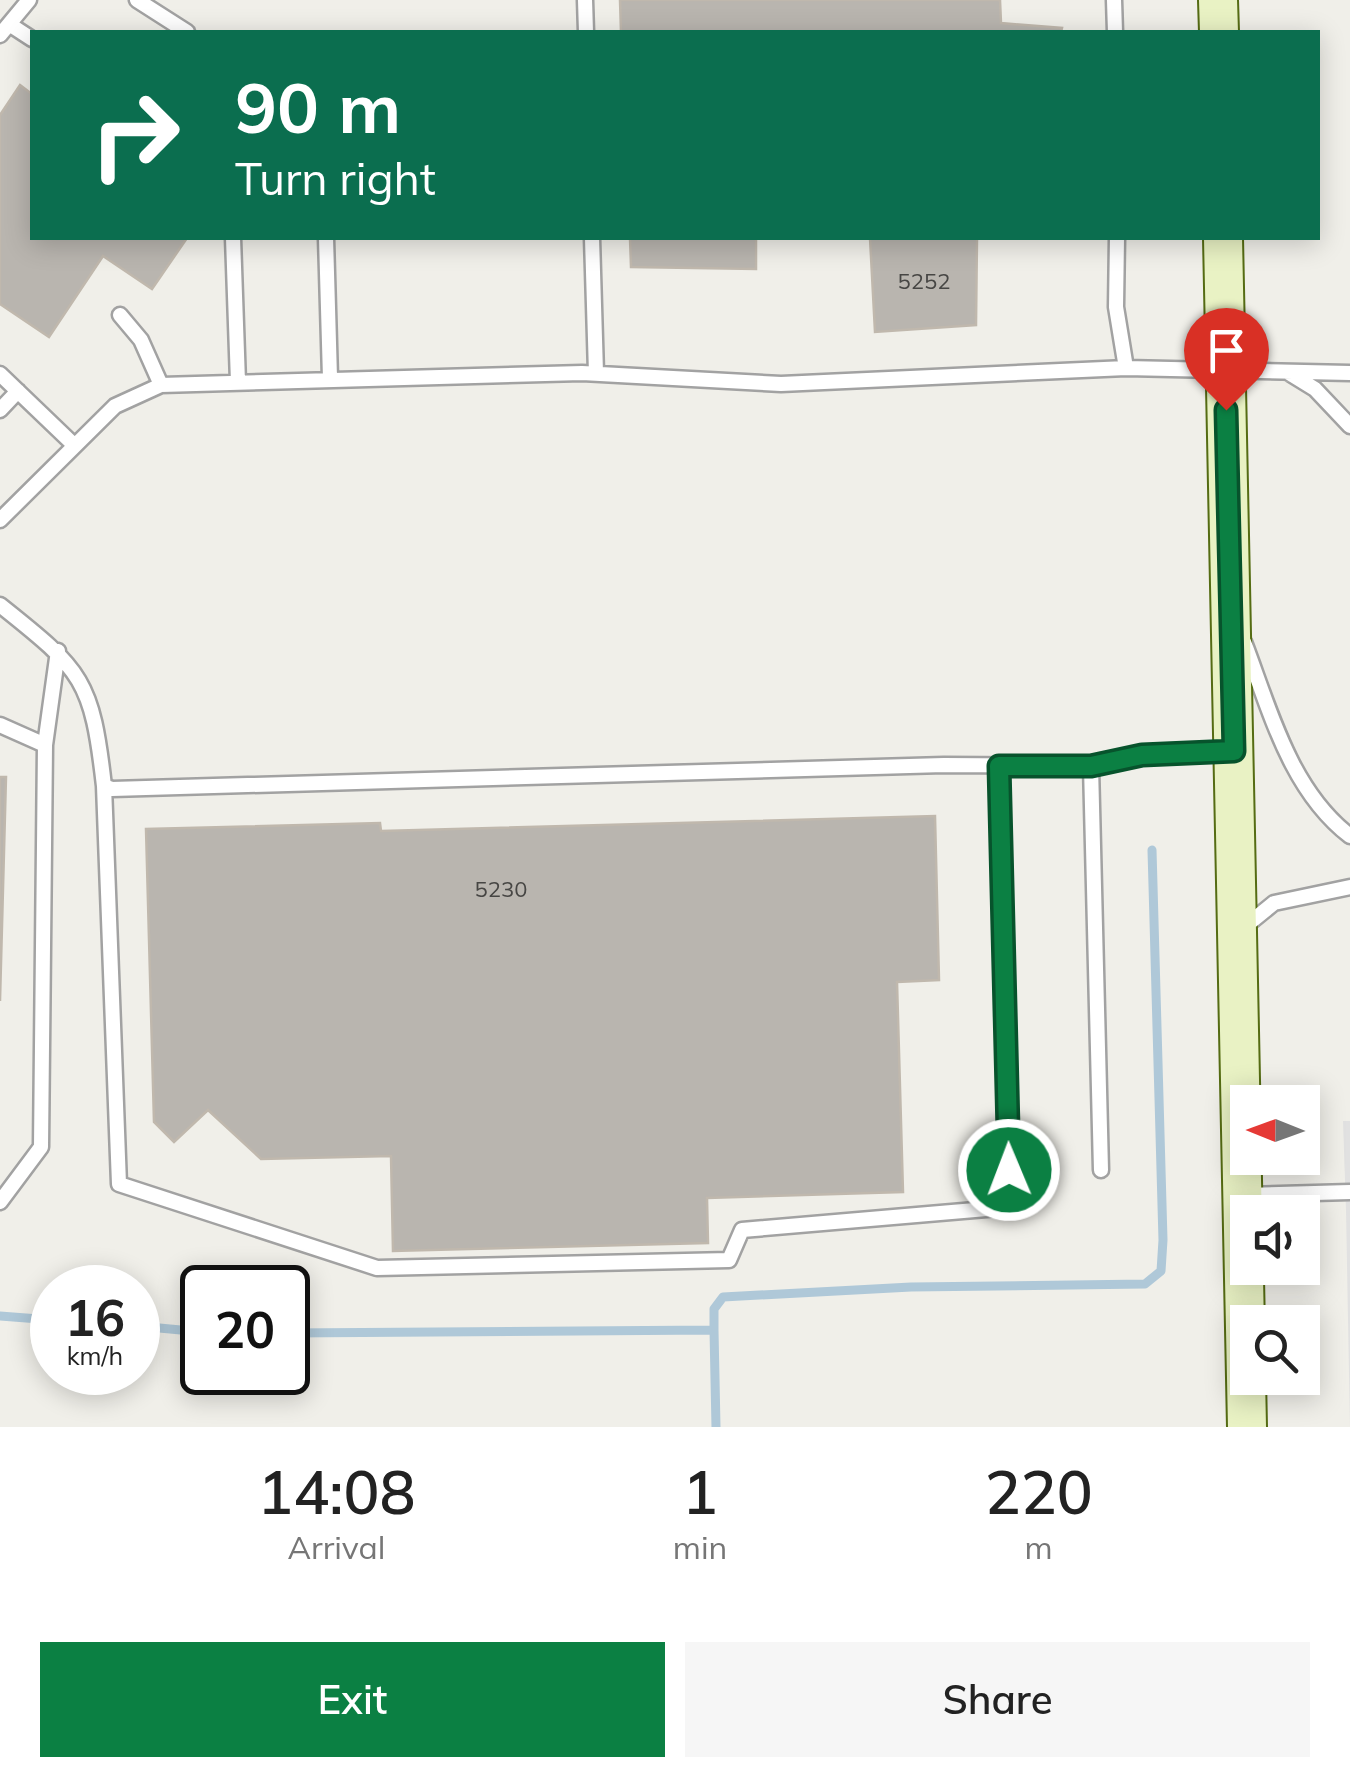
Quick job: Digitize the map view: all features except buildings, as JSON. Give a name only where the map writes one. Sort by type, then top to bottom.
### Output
[{"type":"street","points":[[1218,0],[1219,30]]},
{"type":"street","points":[[1223,240],[1239,1195]]},
{"type":"street","points":[[1242,1285],[1247,1427]]},
{"type":"lane","points":[[29,0],[5,29],[30,38]]},
{"type":"lane","points":[[137,0],[183,30]]},
{"type":"lane","points":[[585,0],[586,30]]},
{"type":"lane","points":[[1114,0],[1116,30]]},
{"type":"lane","points":[[233,240],[238,382]]},
{"type":"lane","points":[[326,240],[330,378]]},
{"type":"lane","points":[[592,240],[596,373]]},
{"type":"lane","points":[[1118,240],[1116,308],[1126,368]]},
{"type":"lane","points":[[120,315],[141,340],[160,385]]},
{"type":"lane","points":[[0,520],[115,406],[160,385],[596,373],[781,384],[1126,368],[1350,373]]},
{"type":"lane","points":[[1288,373],[1315,389],[1350,426]]},
{"type":"lane","points":[[0,374],[74,446]]},
{"type":"lane","points":[[0,410],[18,392]]},
{"type":"lane","points":[[0,605],[58,652],[87,692],[96,717],[104,786],[119,1184],[378,1268],[729,1260],[742,1230],[1010,1207],[999,766]]},
{"type":"lane","points":[[1230,606],[1290,760],[1325,817],[1350,836]]},
{"type":"lane","points":[[0,1202],[41,1146],[46,745],[58,652]]},
{"type":"lane","points":[[0,725],[46,745]]},
{"type":"lane","points":[[104,786],[1091,766],[1142,755],[1234,751]]},
{"type":"lane","points":[[1091,766],[1101,1170]]},
{"type":"lane","points":[[1237,932],[1274,904],[1350,887]]},
{"type":"lane","points":[[1239,1195],[1350,1192]]},
{"type":"shaded area","points":[[1343,1121],[1350,1121],[1350,1427],[1346,1211]]},
{"type":"waterway","points":[[310,1333],[714,1330],[714,1309],[723,1297],[911,1287],[1145,1284],[1161,1271],[1163,1240],[1152,850]]},
{"type":"waterway","points":[[0,1316],[30,1318]]},
{"type":"waterway","points":[[160,1328],[180,1330]]},
{"type":"waterway","points":[[714,1330],[716,1427]]},
{"type":"route","points":[[1009,1170],[999,766],[1091,766],[1142,755],[1234,751],[1226,410]]}]
